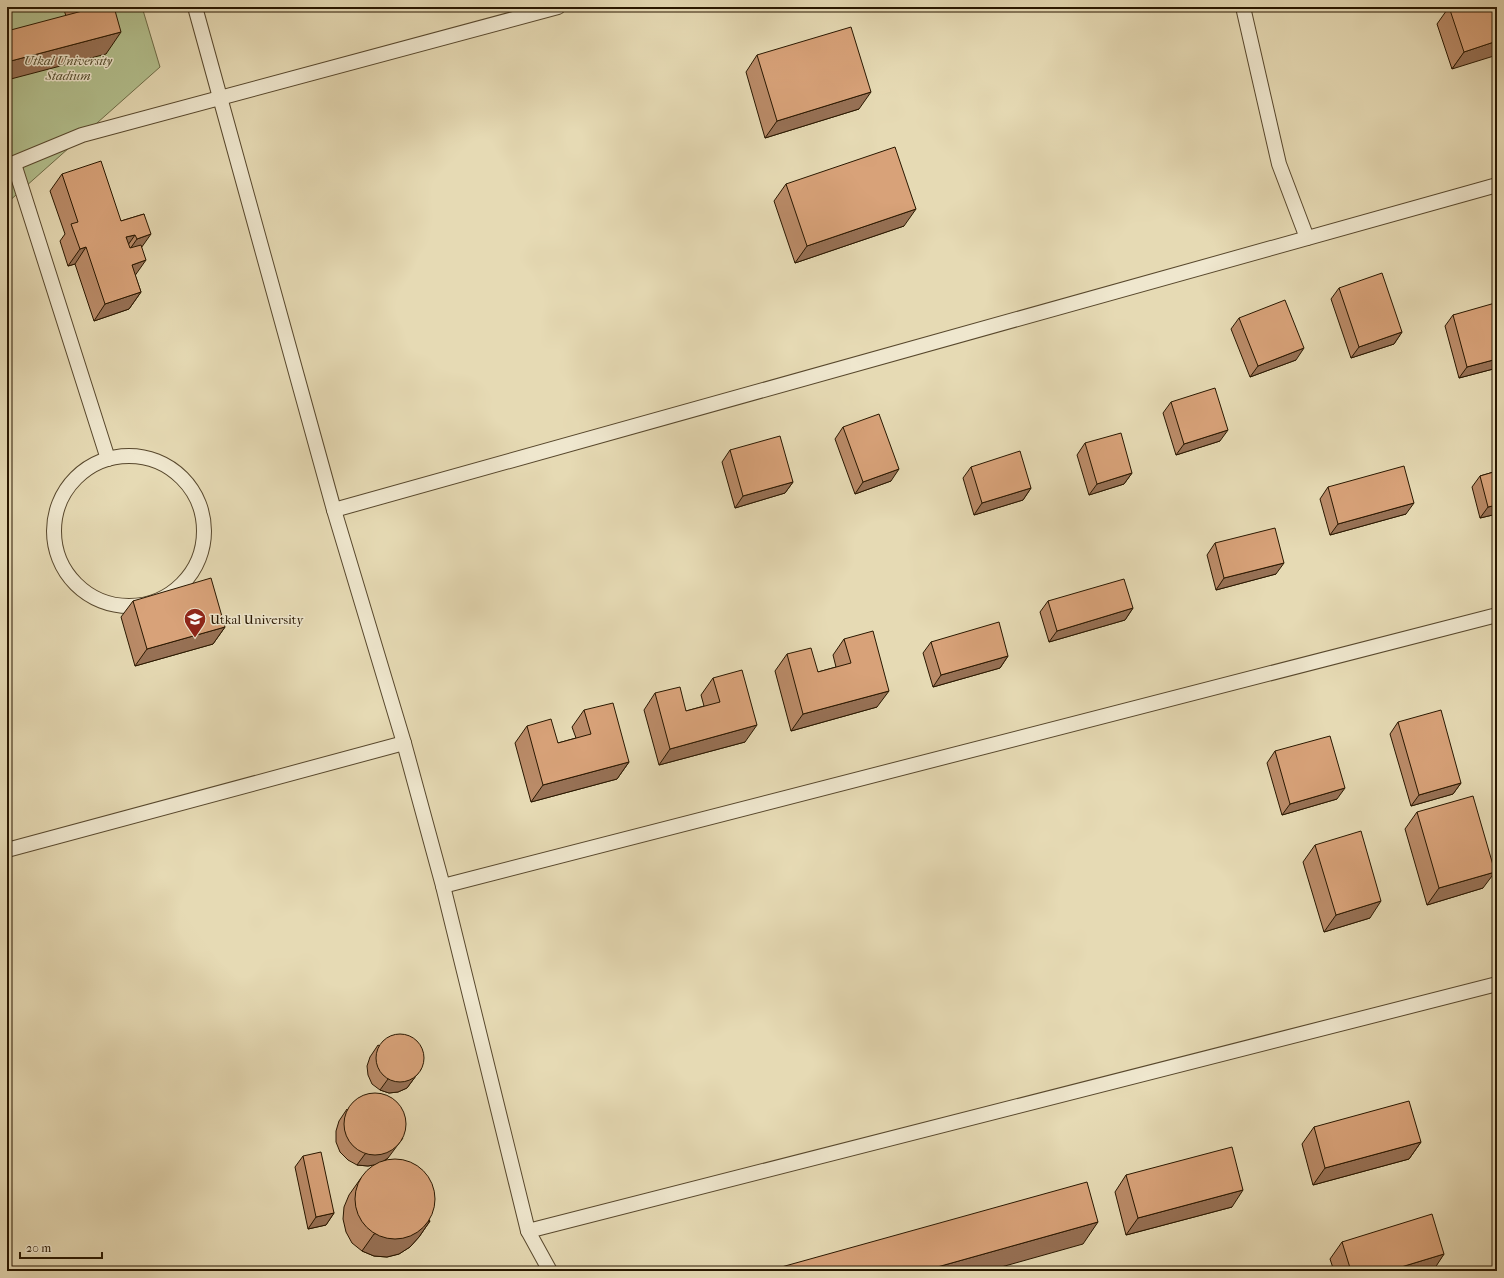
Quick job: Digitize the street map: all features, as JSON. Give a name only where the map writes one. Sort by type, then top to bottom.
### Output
[{"type":"lane","points":[[195,7],[334,510],[404,743],[444,886],[528,1231],[550,1271]]},
{"type":"lane","points":[[108,459],[10,165],[82,135],[558,7]]},
{"type":"lane","points":[[1243,7],[1280,164],[1307,238]]},
{"type":"lane","points":[[334,510],[1497,185]]},
{"type":"lane","points":[[121,455],[145,457],[168,466],[186,482],[200,502],[205,528],[202,553],[190,576],[172,594],[148,605],[122,607],[97,600],[76,586],[61,566],[53,542],[54,518],[62,495],[76,476],[97,462],[108,459],[121,455]]},
{"type":"lane","points":[[444,886],[1497,615]]},
{"type":"lane","points":[[7,850],[404,743]]},
{"type":"lane","points":[[528,1231],[1497,984]]},
{"type":"green space","name":"Utkal University Stadium","points":[[7,7],[142,7],[160,67],[7,203]]},
{"type":"building","points":[[85,7],[114,7],[121,32],[7,62],[7,31],[86,10]]},
{"type":"building","points":[[1449,7],[1497,7],[1497,41],[1464,52]]},
{"type":"building","points":[[851,27],[871,92],[777,121],[757,55]]},
{"type":"building","points":[[895,147],[916,209],[807,246],[786,184]]},
{"type":"building","points":[[101,161],[121,221],[144,214],[151,234],[137,239],[135,235],[126,237],[130,248],[141,245],[146,260],[132,265],[141,292],[105,304],[86,247],[80,249],[71,224],[78,222],[62,174]]},
{"type":"building","points":[[1382,273],[1402,332],[1359,347],[1339,288]]},
{"type":"building","points":[[1285,300],[1304,348],[1258,366],[1239,318]]},
{"type":"building","points":[[1495,303],[1497,310],[1497,359],[1467,367],[1453,315]]},
{"type":"building","points":[[1215,388],[1228,430],[1184,444],[1171,402]]},
{"type":"building","points":[[879,414],[899,469],[863,482],[843,427]]},
{"type":"building","points":[[1121,433],[1132,473],[1097,484],[1085,443]]},
{"type":"building","points":[[780,436],[793,482],[743,496],[730,450]]},
{"type":"building","points":[[1020,451],[1031,488],[982,503],[971,467]]},
{"type":"building","points":[[1404,466],[1414,503],[1338,524],[1328,487]]},
{"type":"building","points":[[1497,471],[1497,505],[1488,507],[1480,476]]},
{"type":"building","points":[[1275,528],[1284,563],[1224,578],[1215,543]]},
{"type":"building","points":[[211,578],[225,627],[147,649],[133,601]]},
{"type":"building","points":[[1124,579],[1133,608],[1057,631],[1048,601]]},
{"type":"building","points":[[999,622],[1008,656],[941,675],[931,642]]},
{"type":"building","points":[[873,631],[889,691],[803,714],[787,654],[811,648],[818,672],[851,663],[844,639]]},
{"type":"building","points":[[742,670],[757,725],[670,749],[655,693],[680,687],[686,711],[720,702],[713,678]]},
{"type":"building","points":[[613,703],[629,762],[543,785],[527,726],[551,719],[558,743],[591,734],[584,710]]},
{"type":"building","points":[[1441,710],[1461,783],[1419,795],[1398,722]]},
{"type":"building","points":[[1330,736],[1345,788],[1290,804],[1275,751]]},
{"type":"building","points":[[1473,796],[1495,872],[1439,888],[1417,812]]},
{"type":"building","points":[[1361,831],[1381,901],[1336,915],[1315,845]]},
{"type":"building","points":[[395,1034],[405,1034],[417,1041],[424,1053],[424,1063],[417,1075],[405,1082],[395,1082],[387,1078],[380,1071],[376,1063],[376,1053],[380,1045],[387,1038]]},
{"type":"building","points":[[369,1093],[381,1093],[397,1102],[404,1112],[406,1124],[404,1136],[397,1146],[381,1155],[369,1155],[358,1150],[349,1141],[344,1130],[344,1118],[349,1107],[358,1098]]},
{"type":"building","points":[[1409,1101],[1421,1142],[1325,1168],[1314,1127]]},
{"type":"building","points":[[1232,1147],[1243,1190],[1138,1218],[1126,1175]]},
{"type":"building","points":[[321,1152],[334,1213],[316,1217],[303,1156]]},
{"type":"building","points":[[387,1159],[403,1159],[424,1170],[435,1191],[435,1207],[424,1228],[403,1239],[387,1239],[373,1233],[366,1228],[361,1221],[355,1207],[355,1191],[361,1177],[366,1170],[373,1165]]},
{"type":"building","points":[[1087,1182],[1098,1222],[923,1271],[767,1271]]},
{"type":"building","points":[[1432,1214],[1444,1254],[1388,1271],[1351,1271],[1342,1242]]},
{"type":"place","name":"Utkal University","points":[[195,638]]}]
